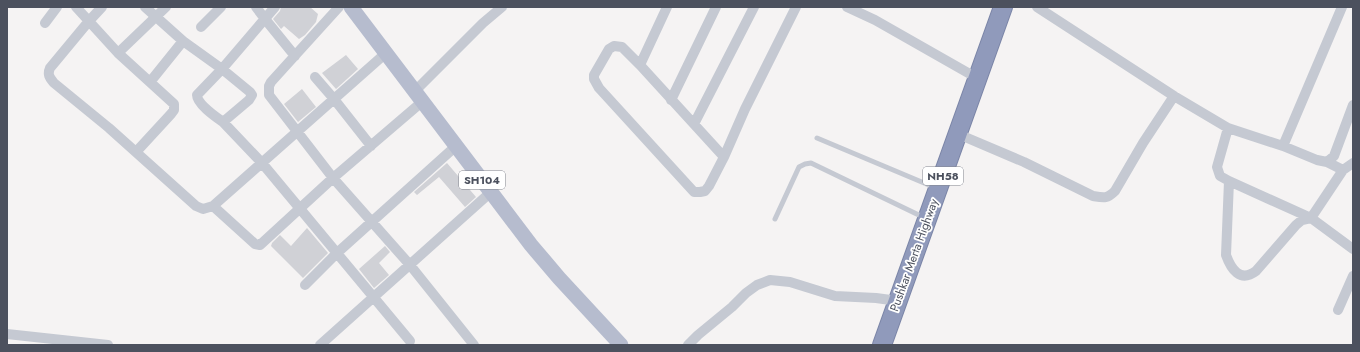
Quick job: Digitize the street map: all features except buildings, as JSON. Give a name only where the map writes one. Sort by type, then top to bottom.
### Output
[{"type":"highway","name":"Pushkar Merta Highway","points":[[882,345],[1003,7]]},
{"type":"main road","name":"SH104","points":[[352,7],[532,245],[559,278],[621,345]]},
{"type":"street","points":[[45,23],[57,7]]},
{"type":"street","points":[[76,7],[118,53],[174,104],[174,110],[171,114],[136,152]]},
{"type":"street","points":[[102,7],[50,68],[48,73],[49,76],[54,83],[109,128],[196,206],[203,209],[213,206],[386,53]]},
{"type":"street","points":[[145,7],[183,41],[222,69],[252,95],[249,100],[223,122]]},
{"type":"street","points":[[118,53],[166,7]]},
{"type":"street","points":[[201,27],[221,7]]},
{"type":"street","points":[[256,7],[295,56]]},
{"type":"street","points":[[275,7],[222,69],[201,90],[197,95],[197,98],[200,103],[223,122],[262,163],[299,209],[338,253],[410,342]]},
{"type":"street","points":[[339,7],[271,82],[268,90],[269,95],[333,178],[410,265],[474,345]]},
{"type":"street","points":[[213,206],[257,246],[260,245],[333,178],[371,146],[419,96],[483,23],[502,7]]},
{"type":"street","points":[[640,65],[667,7]]},
{"type":"street","points":[[671,100],[716,7]]},
{"type":"street","points":[[694,124],[754,7]]},
{"type":"street","points":[[724,157],[622,47],[614,46],[609,49],[594,74],[599,88],[694,192],[705,191],[724,157],[745,109],[796,7]]},
{"type":"street","points":[[847,7],[875,20],[977,78]]},
{"type":"street","points":[[1037,7],[1174,96],[1228,128],[1283,146],[1317,160],[1327,162],[1343,170]]},
{"type":"street","points":[[1283,146],[1342,7]]},
{"type":"street","points":[[150,82],[183,41]]},
{"type":"street","points":[[315,77],[334,98],[371,146]]},
{"type":"street","points":[[958,134],[1024,162],[1093,196],[1104,198],[1110,196],[1115,191],[1174,96]]},
{"type":"street","points":[[1327,162],[1334,156],[1353,105]]},
{"type":"street","points":[[1228,128],[1217,167],[1220,176],[1311,218],[1353,249]]},
{"type":"street","points":[[305,285],[456,146]]},
{"type":"street","points":[[1229,181],[1226,255],[1229,264],[1236,272],[1242,276],[1249,276],[1256,271],[1296,225],[1302,220],[1311,218],[1343,170],[1353,164]]},
{"type":"street","points":[[320,345],[491,192]]},
{"type":"street","points":[[1338,310],[1353,276]]},
{"type":"street","points":[[688,345],[746,293],[757,285],[770,280],[790,282],[835,296],[876,298],[898,301]]},
{"type":"street","points":[[7,334],[108,345]]},
{"type":"lane","points":[[817,138],[938,189]]},
{"type":"lane","points":[[775,219],[799,167],[811,163],[928,219]]}]
